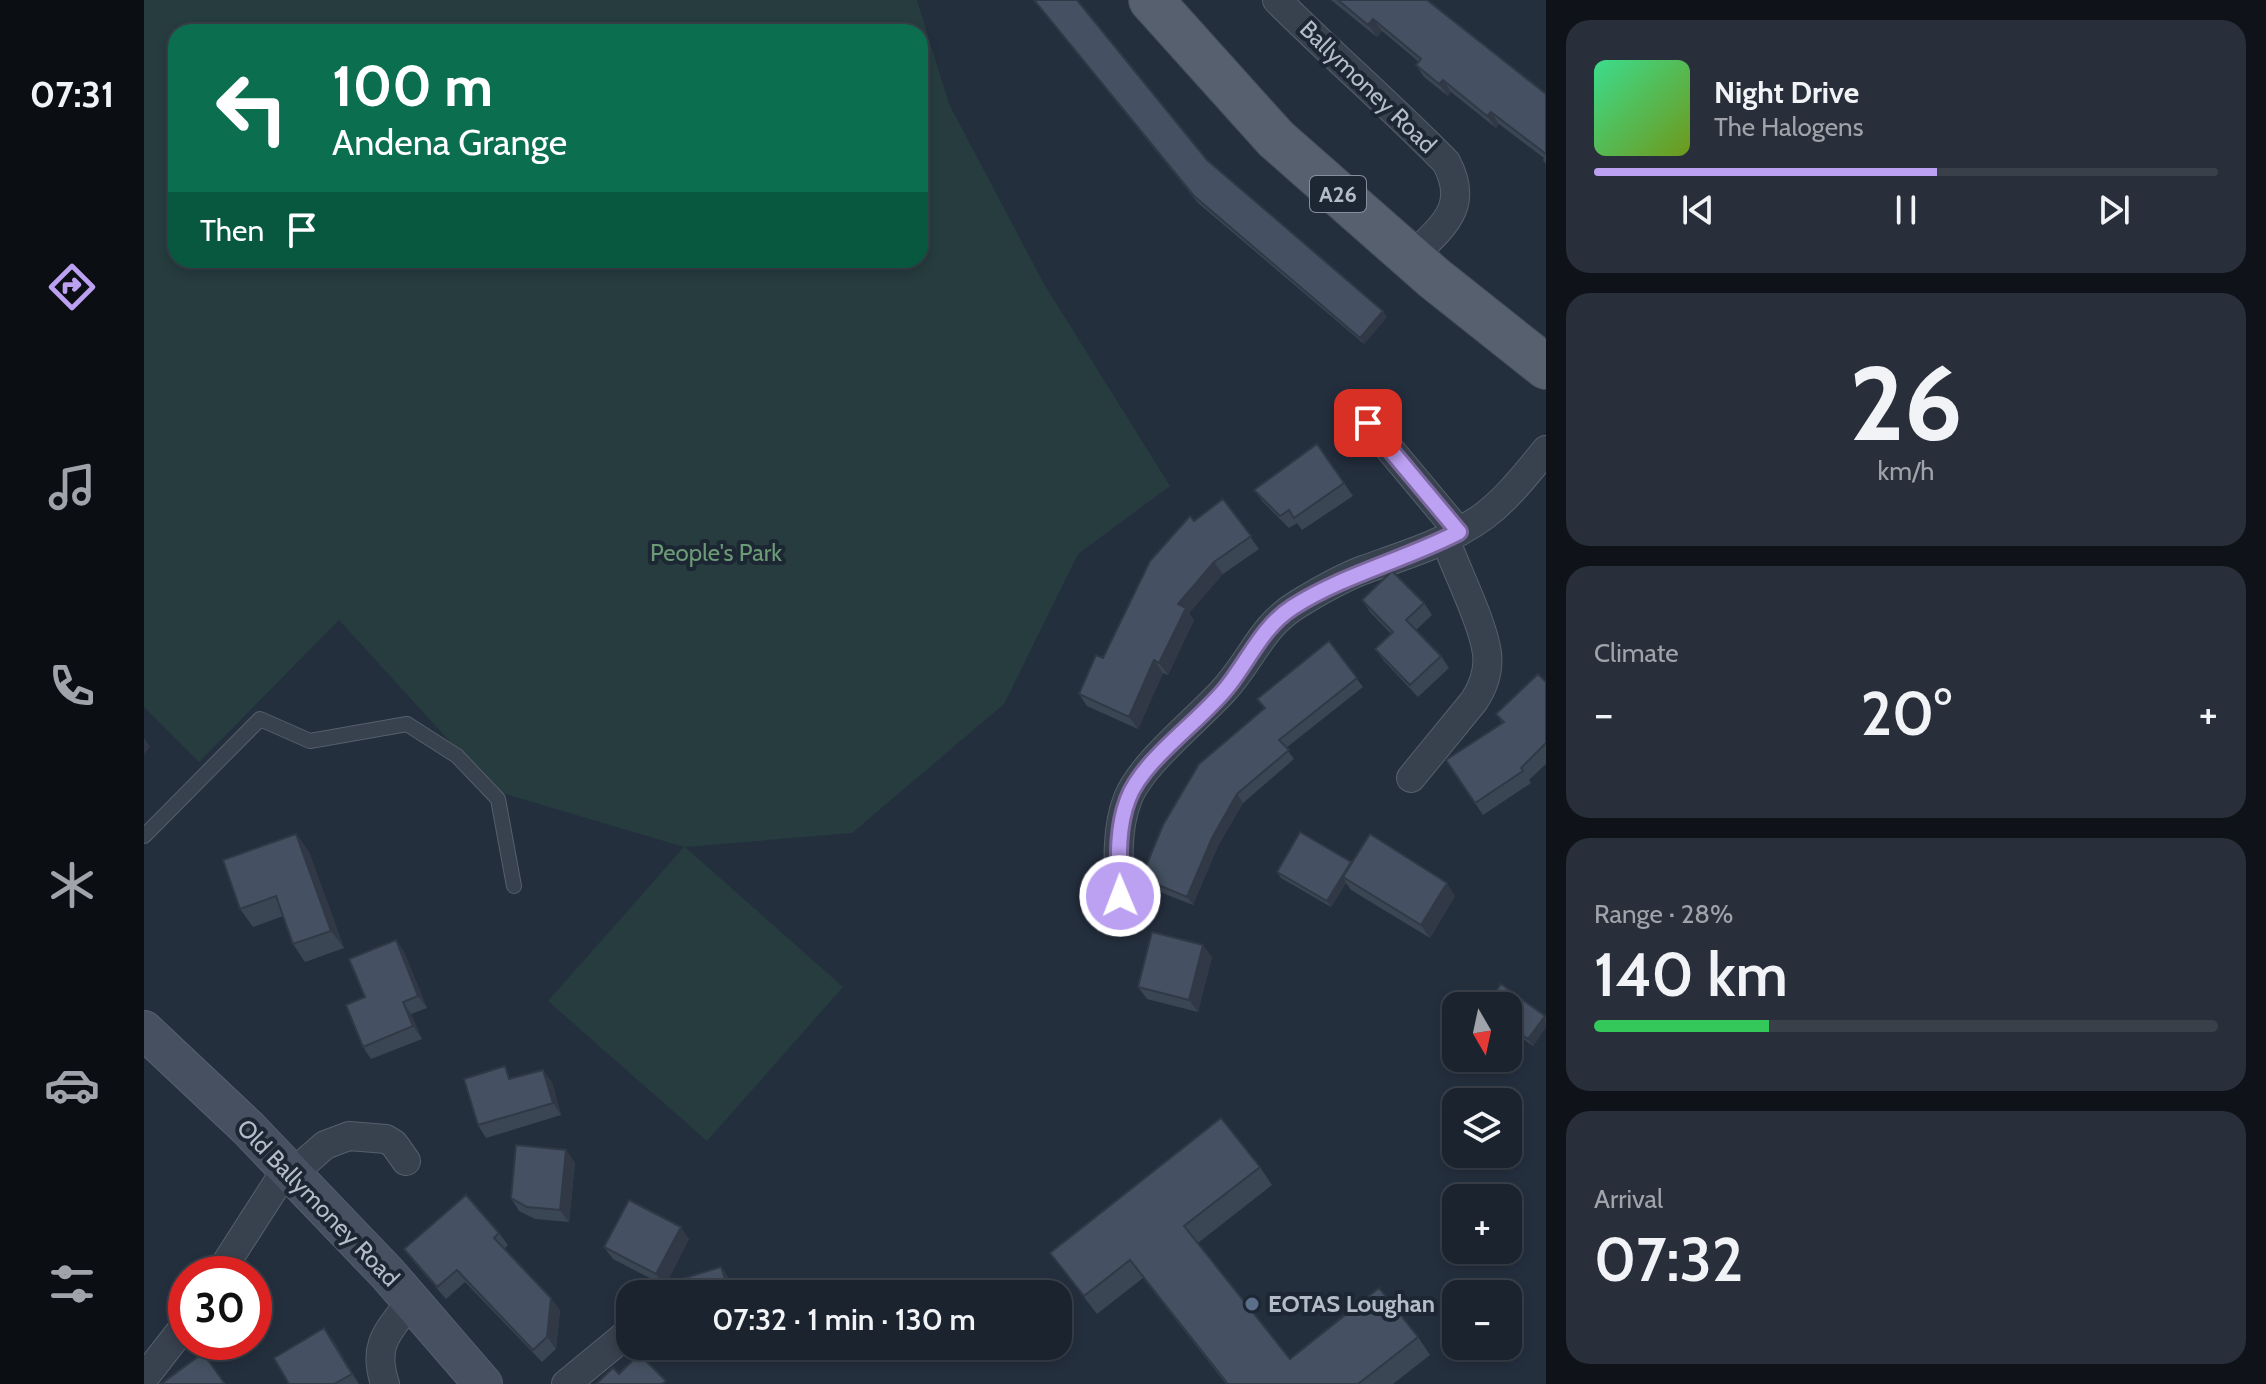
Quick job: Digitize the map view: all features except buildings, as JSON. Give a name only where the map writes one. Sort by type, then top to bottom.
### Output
[{"type":"main road","name":"A26","points":[[1151,0],[1276,139],[1411,258],[1546,367]]},
{"type":"street","name":"Ballymoney Road","points":[[1277,0],[1322,45],[1392,106],[1446,162],[1456,187],[1456,198],[1448,217],[1411,258]]},
{"type":"street","points":[[1368,423],[1452,535],[1484,641],[1486,671],[1480,692],[1411,778]]},
{"type":"street","points":[[1122,918],[1119,836],[1124,810],[1132,791],[1145,772],[1227,687],[1272,623],[1295,606],[1346,578],[1422,550],[1486,514],[1524,477],[1546,450]]},
{"type":"street","name":"Old Ballymoney Road","points":[[144,1030],[248,1128],[411,1301],[483,1384]]},
{"type":"street","points":[[231,1256],[289,1171],[325,1145],[358,1135],[386,1139],[394,1144],[406,1161]]},
{"type":"street","points":[[385,1384],[378,1361],[385,1337],[411,1301]]},
{"type":"street","points":[[566,1384],[616,1343]]},
{"type":"street","points":[[144,1378],[168,1347]]},
{"type":"lane","points":[[144,836],[260,719],[310,741],[407,724],[457,756],[498,799],[514,886]]},
{"type":"green space","name":"People's Park","points":[[144,0],[917,0],[924,24],[168,24],[168,268],[928,268],[928,36],[949,104],[1044,284],[1170,486],[1078,554],[1004,704],[852,833],[685,847],[843,987],[707,1141],[548,1001],[684,847],[495,791],[339,620],[199,762],[144,707]]},
{"type":"place","name":"EOTAS Loughan","points":[[1252,1304]]},
{"type":"route","points":[[1120,896],[1119,836],[1124,810],[1132,791],[1145,772],[1227,687],[1272,623],[1295,606],[1346,578],[1400,559],[1459,532],[1368,423]]}]
